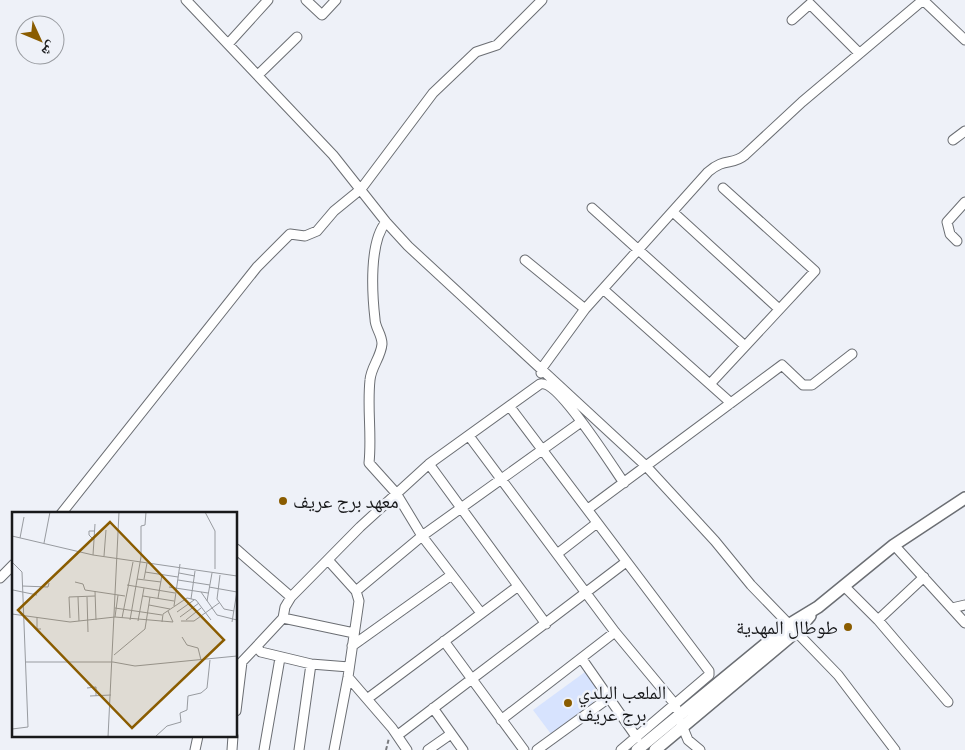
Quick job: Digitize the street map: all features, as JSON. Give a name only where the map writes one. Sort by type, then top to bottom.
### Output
[{"type":"main road","points":[[637,750],[681,721],[894,545],[965,498]]},
{"type":"main road","points":[[655,750],[681,721]]},
{"type":"street","points":[[186,0],[333,155],[386,222],[465,302],[542,368],[646,466],[715,540],[752,585],[838,675],[895,750]]},
{"type":"street","points":[[229,44],[268,0]]},
{"type":"street","points":[[306,0],[322,15],[336,0]]},
{"type":"street","points":[[63,512],[257,267],[290,234],[305,236],[313,234],[334,211],[361,189],[433,93],[476,52],[497,45],[542,0]]},
{"type":"street","points":[[541,383],[542,368],[584,308],[719,162],[740,159],[859,53],[923,0],[965,40]]},
{"type":"street","points":[[792,20],[810,4],[859,53]]},
{"type":"street","points":[[258,75],[297,37]]},
{"type":"street","points":[[953,140],[965,131]]},
{"type":"street","points":[[710,384],[814,271],[723,188]]},
{"type":"street","points":[[957,241],[950,234],[947,222],[965,202]]},
{"type":"street","points":[[592,208],[745,346]]},
{"type":"street","points":[[673,212],[779,309]]},
{"type":"street","points":[[386,222],[379,232],[375,248],[375,321],[381,334],[382,342],[380,355],[370,377],[368,420],[372,444],[370,463],[396,493],[422,536],[450,576],[481,613]]},
{"type":"street","points":[[525,260],[584,308]]},
{"type":"street","points":[[603,289],[731,403]]},
{"type":"street","points":[[588,509],[782,365],[803,385],[812,385],[852,354]]},
{"type":"street","points":[[238,680],[239,665],[283,618],[285,607],[291,598],[396,493],[429,464],[541,383],[547,384],[556,391],[581,422],[624,483]]},
{"type":"street","points":[[510,407],[709,671],[709,675],[674,703],[637,738],[620,750]]},
{"type":"street","points":[[356,591],[459,508],[581,422]]},
{"type":"street","points":[[470,436],[615,632],[674,703],[688,740],[700,750]]},
{"type":"street","points":[[429,464],[459,508],[546,624]]},
{"type":"street","points":[[557,554],[597,523]]},
{"type":"street","points":[[894,545],[965,623]]},
{"type":"street","points":[[238,551],[291,598]]},
{"type":"street","points":[[328,560],[356,591],[358,606],[348,677],[334,750]]},
{"type":"street","points":[[398,735],[626,562]]},
{"type":"street","points":[[0,578],[12,569]]},
{"type":"street","points":[[352,646],[450,576]]},
{"type":"street","points":[[878,620],[924,577]]},
{"type":"street","points":[[844,586],[878,620],[948,702]]},
{"type":"street","points":[[367,699],[517,587]]},
{"type":"street","points":[[952,608],[965,605]]},
{"type":"street","points":[[283,618],[354,633]]},
{"type":"street","points":[[501,720],[615,632]]},
{"type":"street","points":[[444,641],[524,750]]},
{"type":"street","points":[[256,647],[266,654],[280,658],[312,664],[349,667]]},
{"type":"street","points":[[264,750],[280,658]]},
{"type":"street","points":[[582,659],[637,738]]},
{"type":"street","points":[[299,750],[312,664]]},
{"type":"street","points":[[348,677],[398,735],[408,750]]},
{"type":"street","points":[[537,750],[610,697]]},
{"type":"street","points":[[433,708],[463,750]]},
{"type":"street","points":[[428,750],[451,734]]},
{"type":"shaded area","name":"الملعب البلدي برج عريف","points":[[585,672],[602,695],[551,734],[533,710]]},
{"type":"place","name":"معهد برج عريف","points":[[283,501]]},
{"type":"place","name":"طوطال المهدية","points":[[848,627]]},
{"type":"place","name":"الملعب البلدي برج عريف","points":[[568,703]]}]
